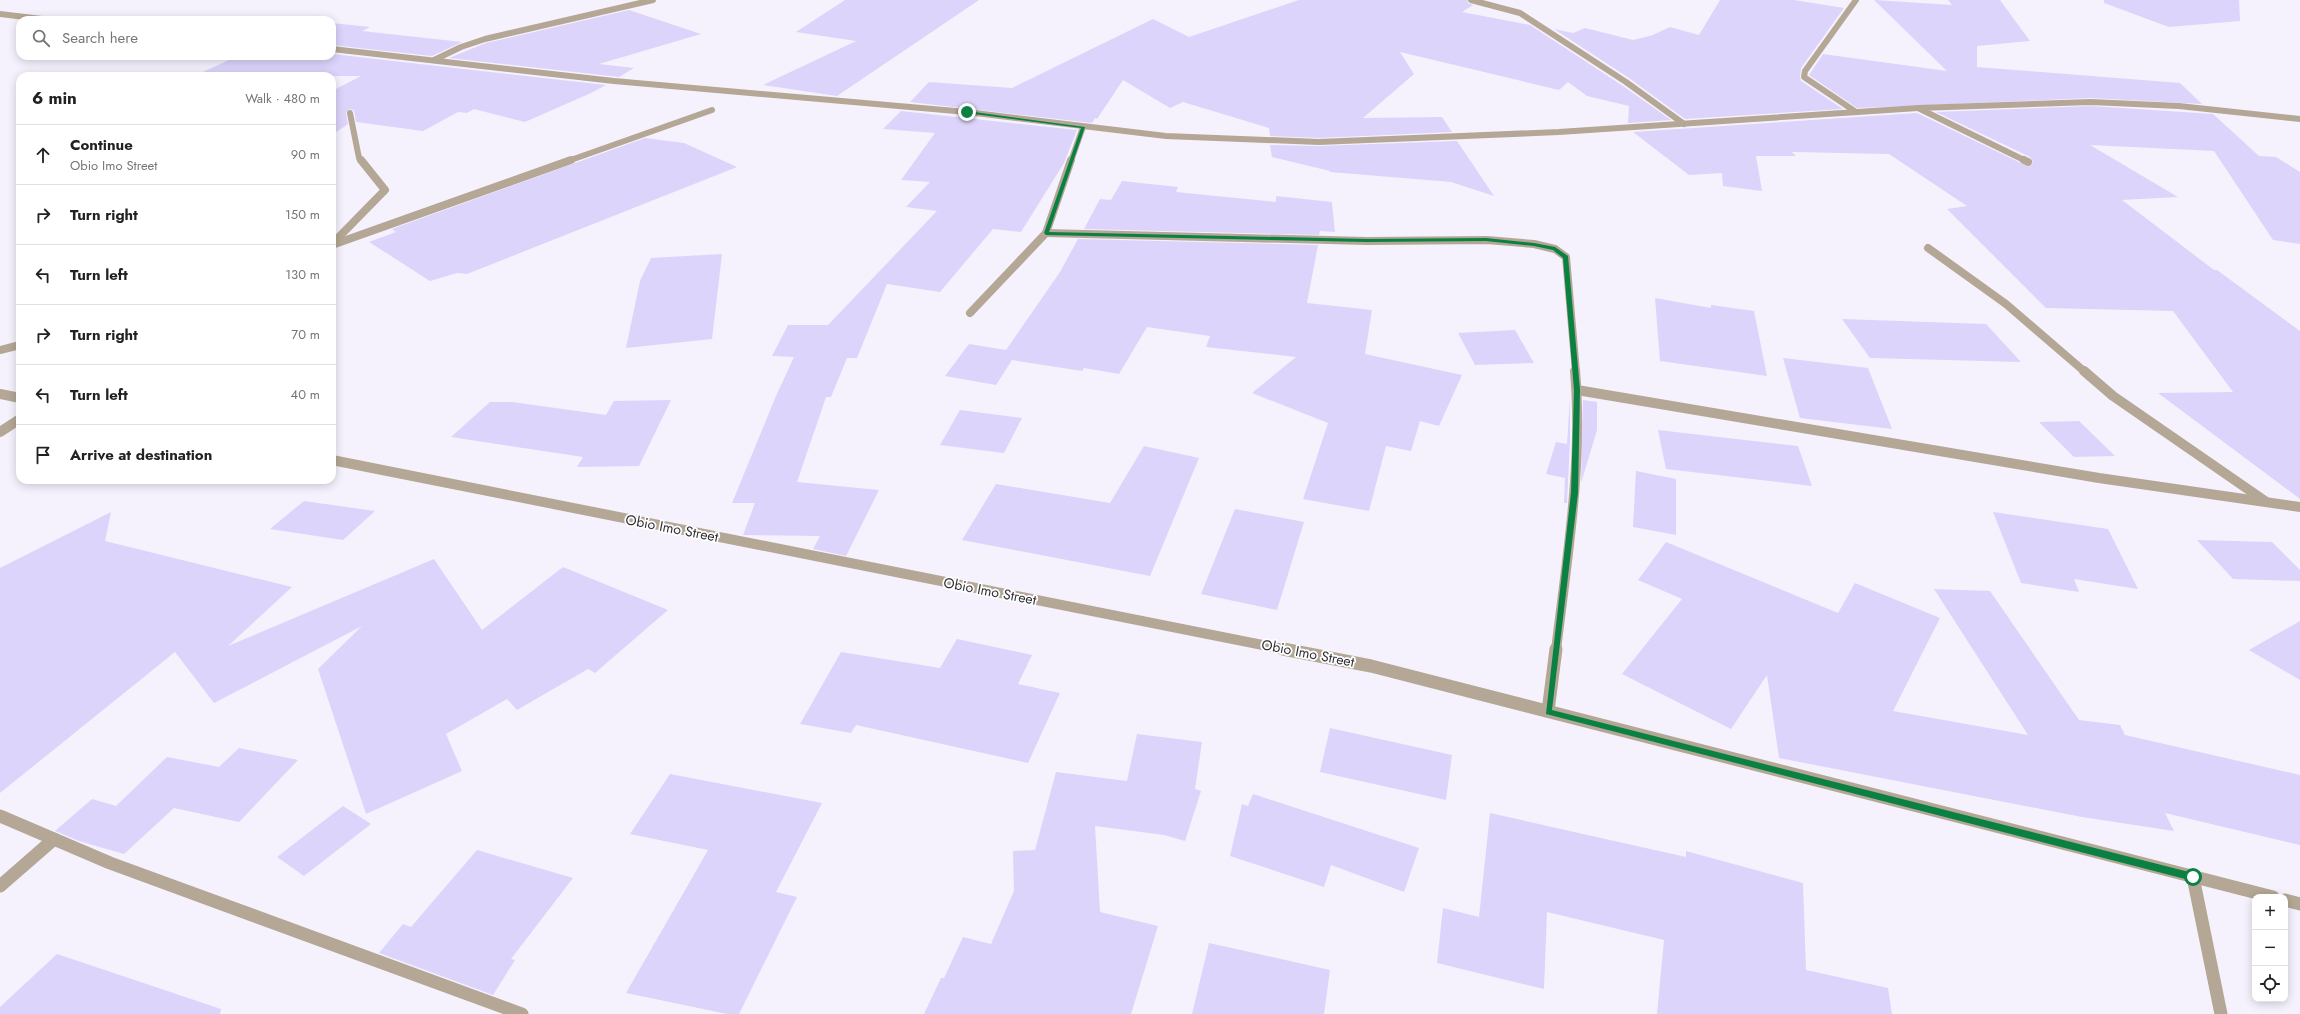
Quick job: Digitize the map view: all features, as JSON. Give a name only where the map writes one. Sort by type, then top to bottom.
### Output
[{"type":"street","points":[[433,61],[462,47],[486,39],[653,0]]},
{"type":"street","points":[[1471,0],[1520,13],[1626,82],[1684,124]]},
{"type":"street","points":[[1856,0],[1805,71],[1804,77],[1856,112]]},
{"type":"street","points":[[0,14],[17,16]]},
{"type":"street","points":[[336,49],[645,84],[967,112],[1166,136],[1319,142],[1559,132],[1918,108],[2092,102],[2179,106],[2300,119]]},
{"type":"street","points":[[1918,108],[2028,162]]},
{"type":"street","points":[[336,243],[712,110]]},
{"type":"street","points":[[336,240],[385,190],[359,158],[350,113]]},
{"type":"street","points":[[970,313],[1046,233],[1083,127]]},
{"type":"street","points":[[1046,233],[1352,241],[1486,240],[1534,244],[1555,249],[1566,257],[1577,390],[1575,493],[1548,712]]},
{"type":"street","points":[[1928,248],[2006,304],[2113,396],[2267,503]]},
{"type":"street","points":[[0,350],[16,346]]},
{"type":"street","points":[[1577,390],[2099,478],[2300,507]]},
{"type":"street","points":[[0,394],[16,397]]},
{"type":"street","points":[[0,432],[16,422]]},
{"type":"street","name":"Obio Imo Street","points":[[336,461],[1371,666],[2260,894]]},
{"type":"street","points":[[0,816],[110,863],[522,1014]]},
{"type":"street","points":[[0,886],[54,839]]},
{"type":"street","points":[[2193,877],[2221,1014]]},
{"type":"street","points":[[2288,901],[2300,904]]},
{"type":"building","points":[[845,0],[979,0],[837,96],[763,85],[856,41],[796,32]]},
{"type":"building","points":[[1299,0],[1467,0],[1468,3],[1473,5],[1462,12],[1530,25],[1623,86],[1671,120],[1628,123],[1629,106],[1587,96],[1568,82],[1559,90],[1400,52],[1414,74],[1363,118],[1442,117],[1452,132],[1319,138],[1270,136],[1269,128],[1183,102],[1170,108],[1123,80],[1097,119],[1095,118],[1092,123],[910,102],[929,82],[1012,88],[1153,19],[1189,37]]},
{"type":"building","points":[[1720,0],[1794,0],[1844,8],[1801,68],[1800,77],[1801,81],[1843,109],[1685,119],[1629,78],[1554,29],[1573,33],[1585,28],[1633,40],[1653,35],[1670,27],[1699,35]]},
{"type":"building","points":[[1874,0],[1952,5],[1948,0],[2000,0],[2030,41],[1977,46],[1977,67],[2180,83],[2202,104],[2091,98],[1857,108],[1809,75],[1823,54],[1947,71]]},
{"type":"building","points":[[2104,0],[2239,0],[2240,21],[2169,27],[2104,3]]},
{"type":"building","points":[[629,10],[701,34],[599,64],[634,68],[619,77],[449,58],[486,43]]},
{"type":"building","points":[[336,23],[370,27],[362,31],[462,42],[432,56],[336,45]]},
{"type":"building","points":[[336,54],[606,85],[525,122],[474,109],[467,113],[458,112],[423,131],[356,122],[354,110],[350,109],[346,112],[348,124],[336,132],[336,89],[361,76],[336,76],[336,72],[203,72],[229,60],[336,60]]},
{"type":"building","points":[[2091,106],[2213,114],[2259,156],[2276,157],[2300,172],[2300,244],[2273,240],[2214,151],[2090,145],[2178,197],[2122,200],[2214,270],[2217,270],[2300,331],[2300,499],[2158,393],[2233,392],[2173,311],[2046,308],[1947,209],[1967,206],[1889,154],[1792,152],[1796,156],[1756,156],[1762,191],[1723,186],[1722,173],[1689,175],[1633,132],[1917,113],[2029,167],[2033,162],[2030,157],[1936,112]]},
{"type":"building","points":[[901,111],[1077,130],[1064,163],[1021,232],[993,229],[940,292],[887,284],[857,358],[847,358],[831,397],[826,397],[797,482],[879,490],[846,556],[813,549],[820,536],[743,535],[755,503],[732,503],[776,396],[794,357],[772,356],[788,325],[828,325],[937,211],[906,207],[930,182],[901,180],[935,133],[883,129]]},
{"type":"building","points":[[645,138],[684,143],[737,167],[467,274],[457,273],[430,281],[369,242],[396,232],[392,229]]},
{"type":"building","points":[[1457,141],[1494,196],[1451,182],[1330,172],[1272,157],[1270,145],[1319,146]]},
{"type":"building","points":[[1122,181],[1178,187],[1176,192],[1276,202],[1276,196],[1332,202],[1335,232],[1320,231],[1319,235],[1084,229],[1100,199],[1111,200]]},
{"type":"building","points":[[1078,239],[1318,245],[1307,303],[1372,310],[1365,354],[1462,375],[1439,426],[1420,421],[1411,451],[1386,446],[1369,511],[1303,499],[1328,423],[1252,393],[1296,357],[1206,347],[1210,336],[1147,327],[1119,374],[1084,368],[1082,371],[1012,360],[996,385],[945,376],[969,344],[1006,350],[1060,272]]},
{"type":"building","points":[[722,254],[712,339],[626,348],[640,281],[651,258]]},
{"type":"building","points":[[1655,298],[1711,308],[1711,305],[1754,311],[1767,376],[1660,361]]},
{"type":"building","points":[[1842,319],[1986,324],[2021,362],[1870,358]]},
{"type":"building","points":[[1515,330],[1534,363],[1475,365],[1458,333]]},
{"type":"building","points":[[1783,358],[1868,368],[1892,429],[1800,418]]},
{"type":"building","points":[[1570,398],[1570,441],[1567,503],[1564,503],[1565,478],[1546,474],[1556,442],[1567,444]]},
{"type":"building","points":[[671,400],[639,466],[577,467],[583,457],[451,437],[490,402],[512,402],[606,415],[614,401]]},
{"type":"building","points":[[1583,400],[1597,402],[1597,430],[1581,483]]},
{"type":"building","points":[[960,410],[1022,418],[1004,453],[940,445]]},
{"type":"building","points":[[2079,421],[2115,456],[2074,457],[2039,422]]},
{"type":"building","points":[[1658,430],[1798,446],[1812,486],[1666,469]]},
{"type":"building","points":[[1144,446],[1199,458],[1150,576],[962,540],[996,484],[1110,503]]},
{"type":"building","points":[[1636,471],[1676,479],[1676,535],[1633,527]]},
{"type":"building","points":[[304,501],[375,511],[343,540],[270,529]]},
{"type":"building","points":[[1235,509],[1304,522],[1277,610],[1201,594]]},
{"type":"building","points":[[111,512],[105,541],[292,587],[228,646],[434,559],[482,630],[563,567],[668,610],[595,673],[588,669],[517,710],[507,699],[446,734],[462,771],[366,814],[318,669],[362,626],[214,703],[175,652],[0,793],[0,568]]},
{"type":"building","points":[[1993,512],[2108,529],[2138,589],[2074,579],[2079,592],[2021,583]]},
{"type":"building","points":[[2197,540],[2272,542],[2300,570],[2300,581],[2233,579]]},
{"type":"building","points":[[1666,542],[1838,613],[1855,583],[1940,618],[1893,711],[2028,735],[1934,589],[1990,591],[2079,720],[2120,725],[2125,735],[2300,775],[2300,845],[2165,813],[2174,831],[2082,817],[1779,758],[1767,675],[1731,729],[1622,674],[1682,599],[1638,580]]},
{"type":"building","points":[[2300,621],[2300,680],[2249,650]]},
{"type":"building","points":[[957,639],[1032,655],[1018,684],[1060,693],[1028,763],[856,725],[851,733],[800,724],[841,652],[940,668]]},
{"type":"building","points":[[1330,728],[1452,755],[1446,800],[1320,772]]},
{"type":"building","points":[[1137,734],[1202,742],[1195,789],[1201,791],[1185,841],[1164,835],[1095,826],[1100,912],[1158,926],[1131,1014],[924,1014],[941,978],[944,978],[963,937],[991,944],[1014,891],[1013,851],[1035,850],[1056,772],[1127,781]]},
{"type":"building","points":[[239,748],[298,760],[239,822],[174,808],[124,854],[79,841],[55,831],[92,799],[116,806],[167,757],[219,767]]},
{"type":"building","points":[[670,774],[822,803],[776,892],[797,897],[739,1014],[727,1014],[626,993],[708,850],[630,834]]},
{"type":"building","points":[[1253,794],[1419,848],[1404,892],[1331,865],[1324,887],[1230,856],[1242,804],[1248,806]]},
{"type":"building","points":[[343,806],[371,824],[304,876],[277,857]]},
{"type":"building","points":[[1490,813],[1686,857],[1686,851],[1803,883],[1806,970],[1888,988],[1892,1014],[1657,1014],[1664,940],[1547,912],[1544,989],[1437,963],[1443,908],[1479,917]]},
{"type":"building","points":[[477,850],[573,878],[511,959],[515,960],[493,995],[379,953],[403,924],[411,927]]},
{"type":"building","points":[[1209,943],[1330,970],[1324,1014],[1192,1014]]},
{"type":"building","points":[[57,954],[221,1009],[220,1014],[0,1014],[0,1007]]},
{"type":"route","points":[[967,112],[1083,127],[1046,233],[1196,238],[1367,241],[1486,240],[1534,244],[1555,249],[1566,257],[1577,390],[1575,493],[1548,712],[2193,877]]}]
